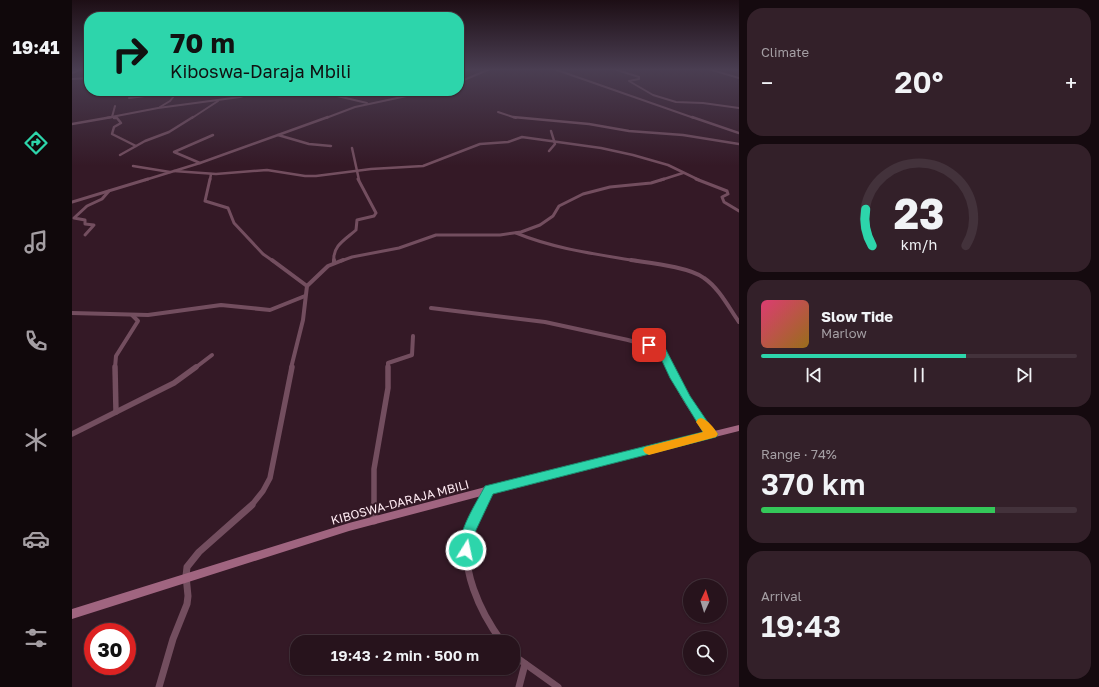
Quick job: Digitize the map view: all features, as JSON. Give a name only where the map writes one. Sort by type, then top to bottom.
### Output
[{"type":"main road","name":"KIBOSWA-DARAJA MBILI","points":[[72,614],[374,520],[739,428]]},
{"type":"street","points":[[158,109],[170,101]]},
{"type":"street","points":[[72,124],[158,109],[218,101]]},
{"type":"street","points":[[120,155],[136,146],[169,132],[214,105],[218,101]]},
{"type":"street","points":[[356,101],[368,104]]},
{"type":"street","points":[[72,202],[200,163],[346,110],[382,101]]},
{"type":"street","points":[[647,101],[739,133]]},
{"type":"street","points":[[670,101],[739,108]]},
{"type":"street","points":[[112,117],[115,106]]},
{"type":"street","points":[[498,112],[517,118],[589,124],[629,131],[683,135],[739,144]]},
{"type":"street","points":[[112,117],[117,118],[121,123],[114,127],[112,134],[136,146]]},
{"type":"street","points":[[549,151],[555,144],[550,131]]},
{"type":"street","points":[[200,163],[174,152],[213,135]]},
{"type":"street","points":[[276,135],[289,137],[296,141],[310,144],[331,146]]},
{"type":"street","points":[[133,166],[211,174],[267,170],[316,176],[355,171],[423,166],[480,144],[508,142],[519,137],[633,155],[668,165],[683,173],[727,191],[728,194],[722,197],[724,202],[739,211]]},
{"type":"street","points":[[334,263],[333,252],[336,247],[356,230],[357,220],[374,216],[376,213],[355,171],[352,148]]},
{"type":"street","points":[[158,687],[179,623],[188,602],[185,572],[188,564],[218,533],[257,500],[266,489],[270,478],[288,381],[303,320],[307,286],[321,272],[334,263],[352,257],[398,248],[442,234],[500,235],[516,233],[540,225],[553,216],[559,206],[583,194],[610,187],[651,183],[683,173]]},
{"type":"street","points":[[211,174],[205,201],[228,208],[234,223],[263,254],[307,286]]},
{"type":"street","points":[[85,235],[94,225],[85,224],[84,220],[74,218],[87,207],[97,203],[107,195],[108,191]]},
{"type":"street","points":[[516,233],[539,243],[556,248],[643,262],[697,274],[707,280],[739,322]]},
{"type":"street","points":[[72,313],[148,315],[221,305],[270,310],[305,296]]},
{"type":"street","points":[[431,308],[484,313],[552,323],[660,348],[687,398],[705,427],[712,434]]},
{"type":"street","points":[[116,412],[116,356],[138,321],[132,315]]},
{"type":"street","points":[[374,520],[374,469],[388,388],[388,363],[412,355],[413,336]]},
{"type":"street","points":[[72,434],[174,383],[212,355]]},
{"type":"street","points":[[489,490],[470,529],[466,550],[470,574],[479,602],[496,635]]},
{"type":"street","points":[[520,660],[558,687]]},
{"type":"street","points":[[519,687],[525,664]]},
{"type":"slow traffic","points":[[649,450],[712,434],[701,422]]},
{"type":"route","points":[[466,550],[470,529],[489,490],[712,434],[698,417],[675,378],[660,348],[649,345]]}]
